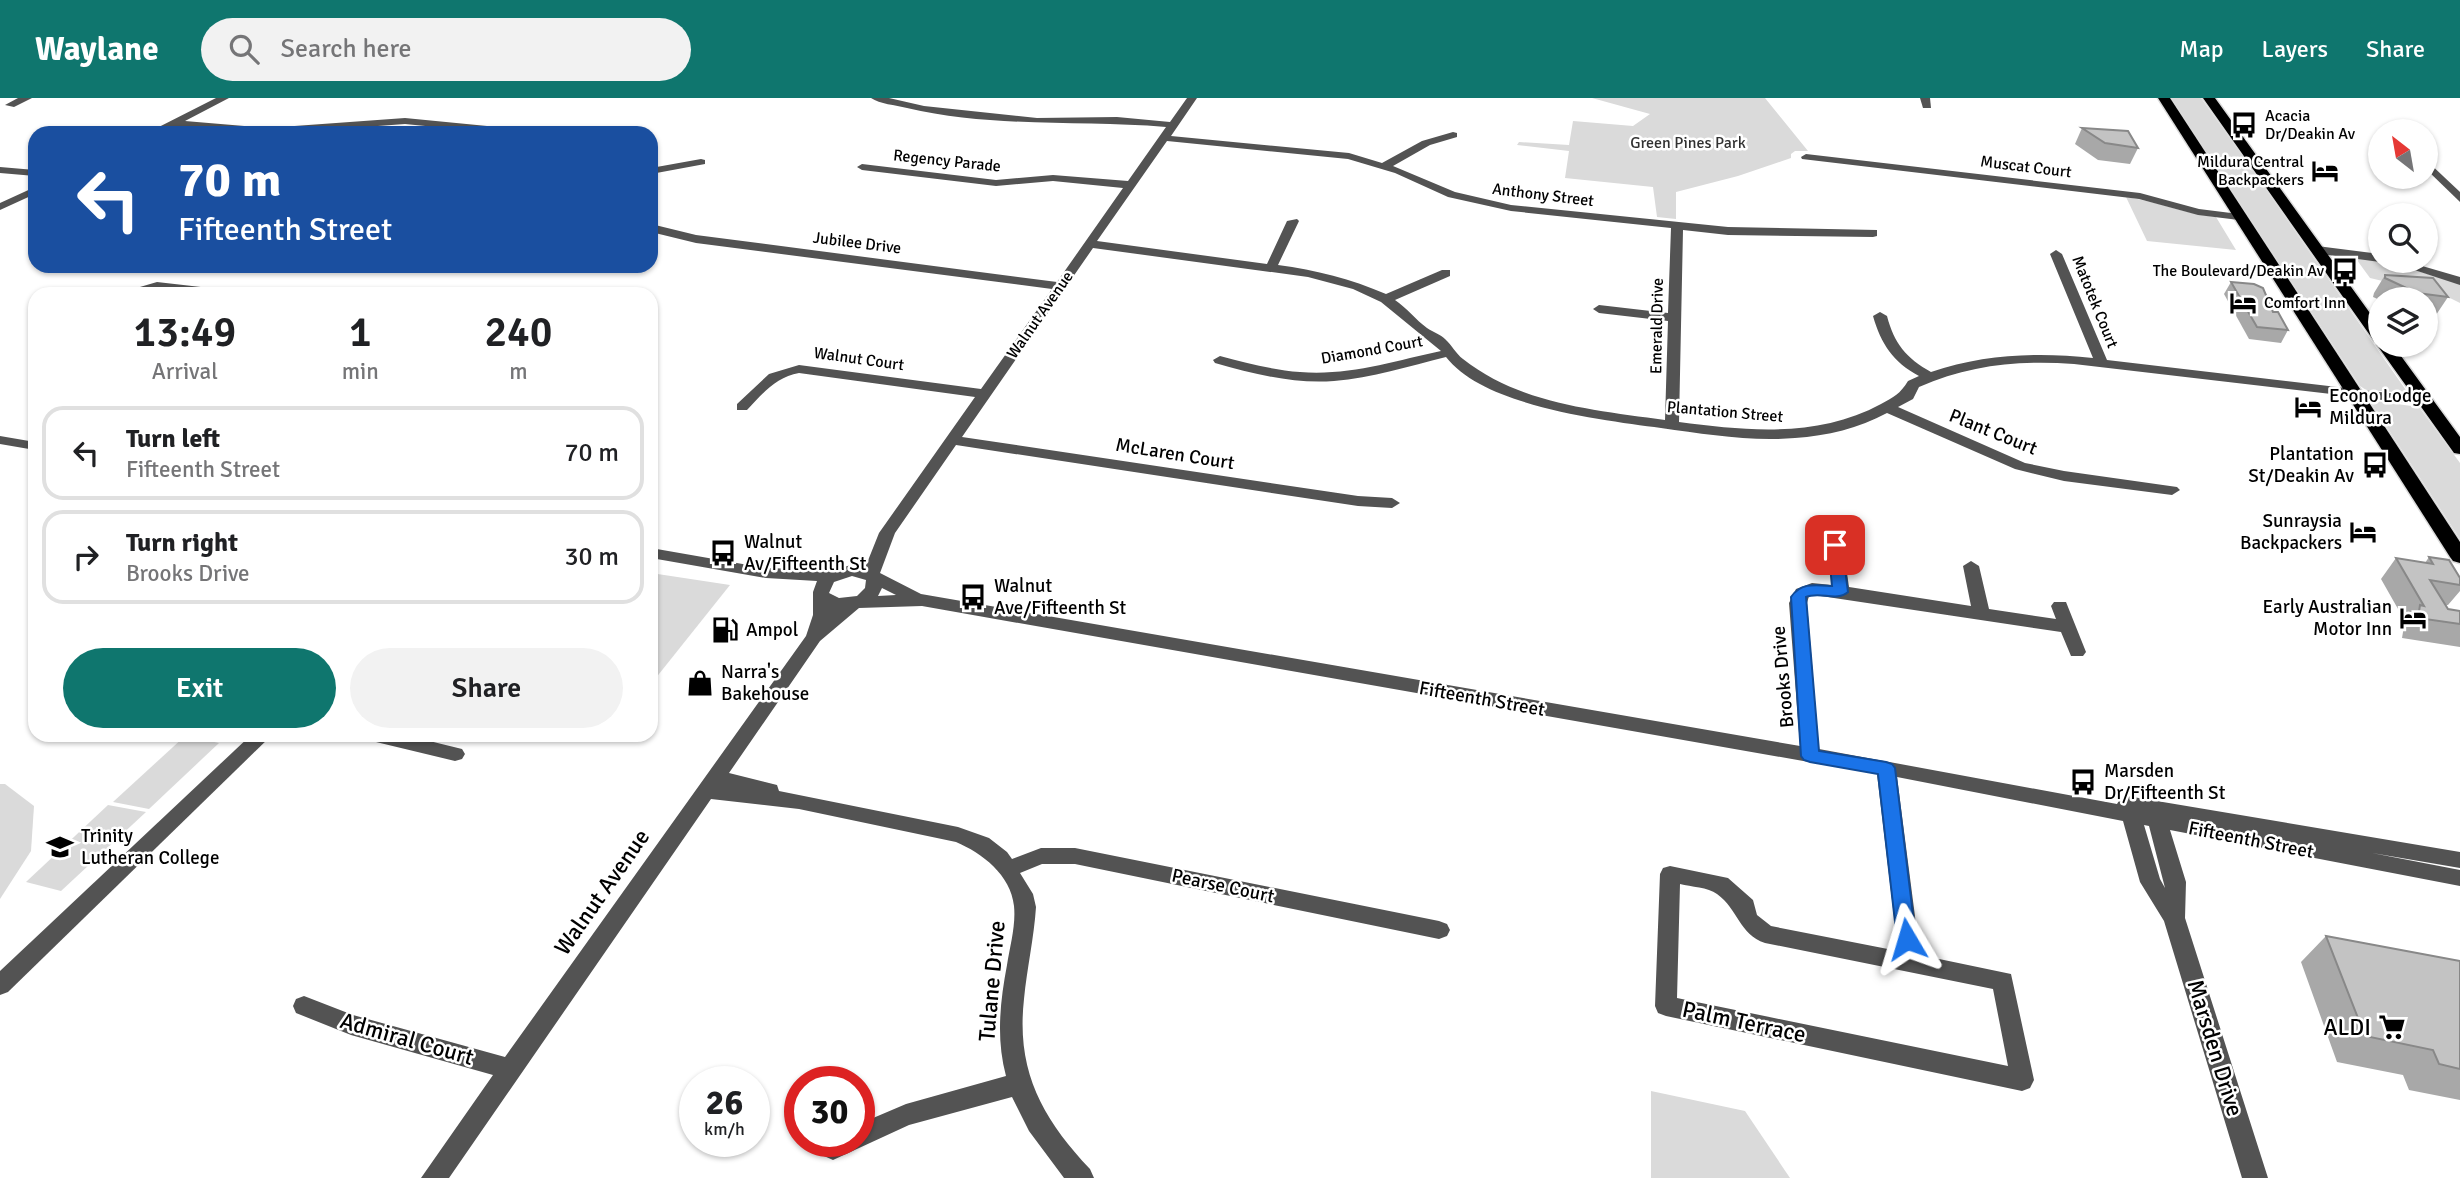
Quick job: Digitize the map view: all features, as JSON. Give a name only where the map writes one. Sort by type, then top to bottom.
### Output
[{"type":"highway","points":[[2164,98],[2460,557]]},
{"type":"highway","points":[[2209,98],[2368,321]]},
{"type":"highway","points":[[2394,357],[2460,449]]},
{"type":"street","points":[[10,105],[27,98]]},
{"type":"street","points":[[201,98],[221,99]]},
{"type":"street","name":"Anthony Street","points":[[876,98],[924,109],[1024,120],[1101,120],[1170,130],[1217,142],[1335,154],[1384,166],[1438,190],[1489,204],[1676,226],[1754,232],[1872,233]]},
{"type":"street","name":"Walnut Avenue","points":[[434,1178],[814,637],[822,615],[822,585],[887,533],[1192,98]]},
{"type":"street","points":[[167,126],[221,99]]},
{"type":"street","points":[[354,126],[389,121],[462,126]]},
{"type":"street","points":[[173,123],[200,126]]},
{"type":"street","points":[[1384,166],[1426,143],[1453,135]]},
{"type":"street","name":"Muscat Court","points":[[1806,157],[2131,195],[2197,212],[2239,216]]},
{"type":"street","points":[[2203,160],[2256,164]]},
{"type":"street","points":[[658,170],[701,162]]},
{"type":"street","name":"Regency Parade","points":[[862,167],[996,183],[1036,179],[1070,180],[1130,187]]},
{"type":"street","points":[[0,170],[28,174]]},
{"type":"street","points":[[2438,174],[2455,190],[2460,200]]},
{"type":"street","points":[[0,207],[28,193]]},
{"type":"street","points":[[1271,268],[1293,221]]},
{"type":"street","name":"Emerald Drive","points":[[1672,425],[1676,226]]},
{"type":"street","name":"Jubilee Drive","points":[[658,230],[696,239],[1060,286]]},
{"type":"street","name":"Plantation Street","points":[[1088,246],[1271,268],[1341,281],[1386,299],[1406,313],[1420,329],[1440,341],[1448,354],[1489,383],[1538,402],[1576,412],[1750,435],[1794,434],[1842,427],[1910,394],[1913,384],[1955,367],[2005,359],[2050,358],[2102,363],[2426,401]]},
{"type":"street","points":[[2317,250],[2368,256]]},
{"type":"street","name":"Matotek Court","points":[[2056,254],[2102,363]]},
{"type":"street","points":[[1386,299],[1446,273]]},
{"type":"street","points":[[2433,273],[2460,281]]},
{"type":"street","points":[[1599,309],[1675,318]]},
{"type":"street","points":[[1880,316],[1885,336],[1895,354],[1931,377]]},
{"type":"street","name":"Diamond Court","points":[[1220,360],[1267,372],[1318,377],[1352,374],[1448,354]]},
{"type":"street","name":"Walnut Court","points":[[742,407],[769,378],[799,369],[984,394]]},
{"type":"street","name":"Plant Court","points":[[1886,407],[2020,466],[2064,476],[2172,490]]},
{"type":"street","points":[[0,440],[28,445]]},
{"type":"street","name":"McLaren Court","points":[[952,440],[1358,502],[1392,503]]},
{"type":"street","name":"Walnut Avenue","points":[[814,637],[874,589],[873,577],[887,533]]},
{"type":"street","points":[[1835,545],[1841,592]]},
{"type":"street","points":[[658,554],[766,573],[839,573]]},
{"type":"street","points":[[1971,566],[1981,614]]},
{"type":"street","name":"Fifteenth Street","points":[[839,573],[860,570],[922,600]]},
{"type":"street","points":[[766,573],[822,597]]},
{"type":"street","name":"Brooks Drive","points":[[1810,756],[1799,597],[1802,593],[1812,589],[1841,592],[2068,627]]},
{"type":"street","name":"Fifteenth Street","points":[[822,597],[836,604],[922,600],[2043,797],[2460,860]]},
{"type":"street","points":[[2060,606],[2077,652]]},
{"type":"street","points":[[0,985],[256,742]]},
{"type":"street","points":[[405,742],[455,754]]},
{"type":"street","points":[[1886,768],[1910,963]]},
{"type":"street","name":"Tulane Drive","points":[[710,784],[958,835],[982,844],[1000,858],[1009,869],[1025,906],[1011,1014],[1012,1051],[1018,1084],[1037,1125],[1054,1150],[1081,1178]]},
{"type":"street","name":"Marsden Drive","points":[[2131,811],[2150,882],[2174,918],[2255,1178]]},
{"type":"street","name":"Fifteenth Street","points":[[2155,815],[2460,878]]},
{"type":"street","name":"Marsden Drive","points":[[2155,815],[2176,882],[2174,918]]},
{"type":"street","name":"Pearse Court","points":[[1009,869],[1041,856],[1075,856],[1438,930]]},
{"type":"street","name":"Palm Terrace","points":[[1670,874],[1721,884],[1745,906],[1747,919],[1765,934],[1910,963],[2003,981],[2022,1080],[1667,1006],[1670,874]]},
{"type":"street","name":"Admiral Court","points":[[304,1006],[351,1026],[511,1069]]},
{"type":"street","points":[[875,1129],[906,1115],[1018,1084]]},
{"type":"green space","name":"Green Pines Park","points":[[1592,98],[1765,98],[1808,151],[1795,151],[1791,158],[1738,176],[1676,192],[1676,219],[1657,217],[1653,187],[1565,178],[1569,151],[1517,145],[1519,142],[1569,145],[1573,121],[1633,126],[1650,114]]},
{"type":"green space","points":[[2171,98],[2201,98],[2244,158],[2223,159],[2208,155]]},
{"type":"green space","points":[[2216,167],[2245,167],[2253,171],[2368,336],[2368,357],[2383,357],[2408,393],[2366,390],[2360,386]]},
{"type":"green space","points":[[2126,197],[2216,217],[2236,250],[2147,241]]},
{"type":"green space","points":[[2354,256],[2368,259],[2368,273],[2424,273],[2460,284],[2460,303],[2438,294],[2438,287],[2408,287],[2370,278]]},
{"type":"green space","points":[[2375,401],[2419,407],[2460,463],[2460,539],[2371,403]]},
{"type":"green space","points":[[658,574],[730,585],[658,675]]},
{"type":"green space","points":[[178,742],[219,743],[149,809],[113,802]]},
{"type":"green space","points":[[0,784],[5,784],[34,806],[31,851],[0,899]]},
{"type":"green space","points":[[108,805],[146,812],[61,891],[26,882]]},
{"type":"green space","points":[[1651,1091],[1745,1111],[1790,1178],[1651,1178]]},
{"type":"building","points":[[2082,128],[2128,131],[2138,148],[2105,143]]},
{"type":"building","points":[[2385,275],[2433,278],[2448,297],[2438,296],[2438,287],[2404,287],[2385,278]]},
{"type":"building","points":[[2231,282],[2254,284],[2263,288],[2273,312],[2278,312],[2288,330],[2257,327]]},
{"type":"building","points":[[2429,557],[2449,560],[2460,578],[2460,585],[2430,580],[2448,609],[2460,611],[2460,624],[2418,618],[2420,605],[2424,606],[2396,558],[2433,564]]},
{"type":"building","points":[[2326,936],[2460,961],[2460,1069],[2439,1064],[2433,1050],[2365,1036]]},
{"type":"place","name":"Acacia Dr/Deakin Av","points":[[2244,125]]},
{"type":"place","name":"Mildura Central Backpackers","points":[[2325,171]]},
{"type":"place","name":"The Boulevard/Deakin Av","points":[[2345,271]]},
{"type":"place","name":"Comfort Inn","points":[[2243,303]]},
{"type":"place","name":"Econo Lodge Mildura","points":[[2308,407]]},
{"type":"place","name":"Plantation St/Deakin Av","points":[[2375,465]]},
{"type":"place","name":"Sunraysia Backpackers","points":[[2363,532]]},
{"type":"place","name":"Walnut Av/Fifteenth St","points":[[723,553]]},
{"type":"place","name":"Walnut Ave/Fifteenth St","points":[[973,597]]},
{"type":"place","name":"Early Australian Motor Inn","points":[[2413,618]]},
{"type":"place","name":"Ampol","points":[[725,630]]},
{"type":"place","name":"Narra's Bakehouse","points":[[700,683]]},
{"type":"place","name":"Marsden Dr/Fifteenth St","points":[[2083,782]]},
{"type":"place","name":"Trinity Lutheran College","points":[[60,847]]},
{"type":"place","name":"ALDI","points":[[2392,1027]]},
{"type":"route","points":[[1835,545],[1841,592],[1806,590],[1799,597],[1798,603],[1810,756],[1886,768],[1907,939]]}]
